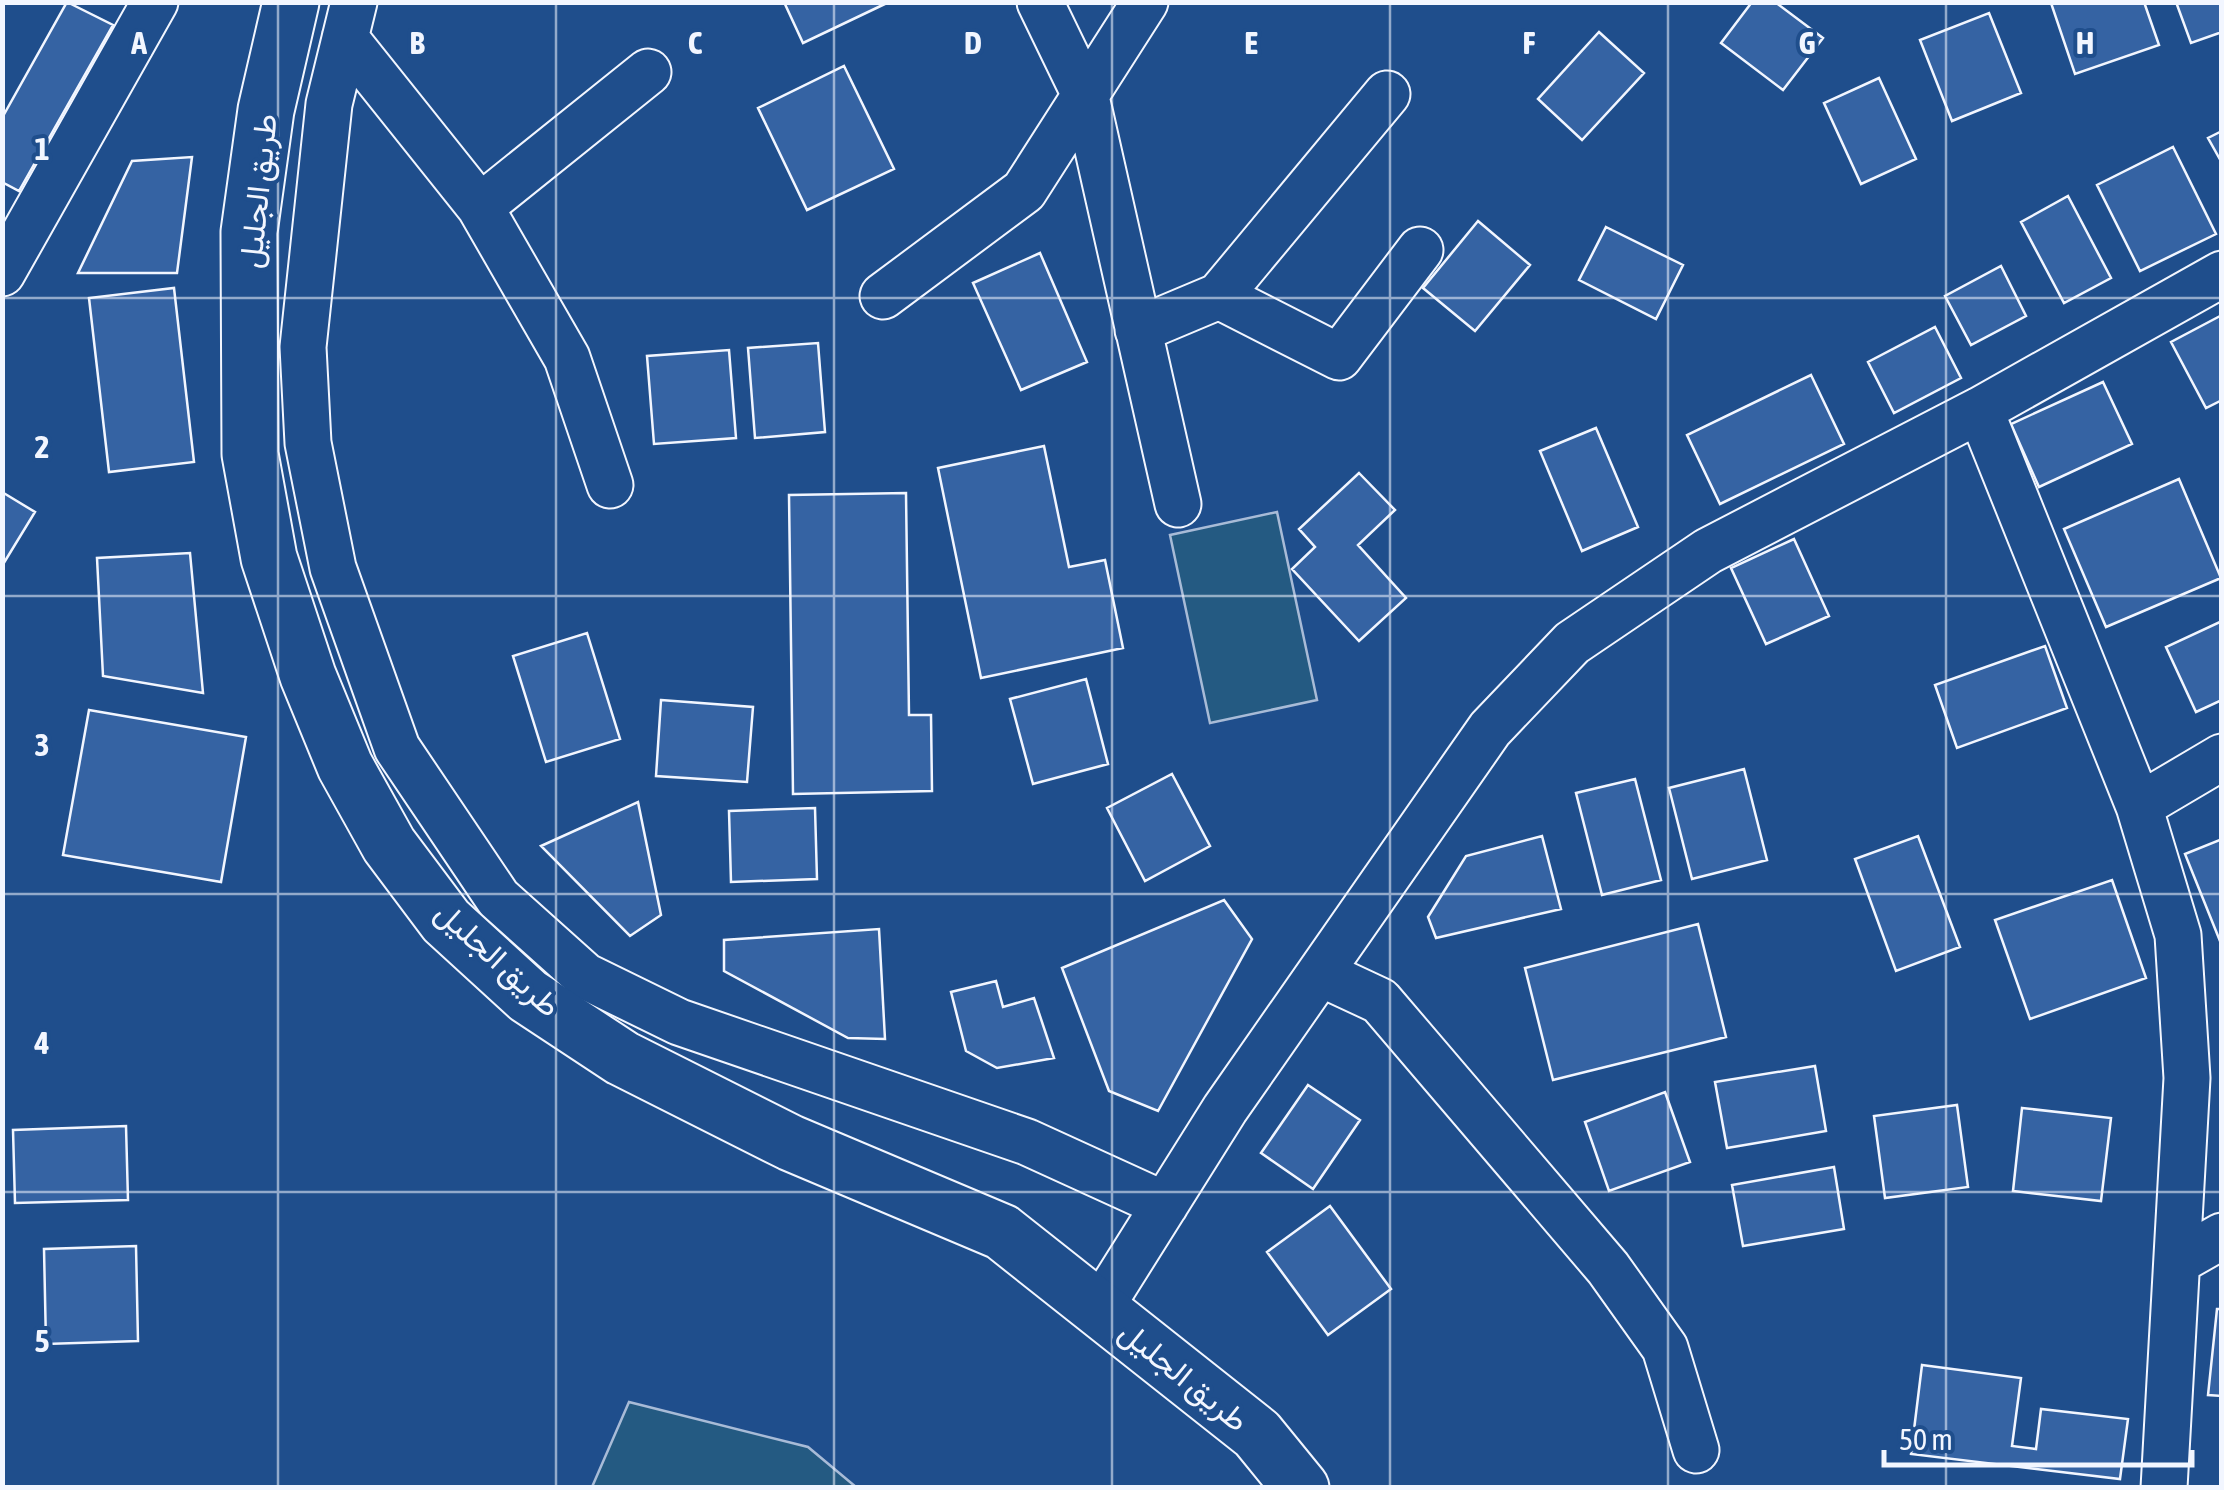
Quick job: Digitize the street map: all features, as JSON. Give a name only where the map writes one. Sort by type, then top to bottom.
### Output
[{"type":"main road","name":"طريق الجليل","points":[[292,2],[266,110],[249,232],[250,454],[269,558],[308,676],[345,766],[389,846],[446,921],[528,996],[622,1058],[791,1143],[1002,1232],[1256,1434],[1301,1488]]},
{"type":"street","points":[[2,272],[154,2]]},
{"type":"street","points":[[1040,2],[1086,96],[1178,504]]},
{"type":"street","points":[[883,296],[1024,192],[1145,2]]},
{"type":"street","points":[[350,20],[330,104],[303,347],[308,443],[334,568],[396,748],[498,898],[585,976],[678,1022],[1027,1142],[1165,1205]]},
{"type":"street","points":[[350,20],[480,207],[567,358],[610,484]]},
{"type":"street","points":[[480,207],[648,72]]},
{"type":"street","points":[[1138,330],[1219,296],[1387,94]]},
{"type":"street","points":[[1219,296],[1340,357],[1420,250]]},
{"type":"street","points":[[1100,1308],[1320,972],[1490,729],[1572,643],[1708,551],[1980,410],[2222,274]]},
{"type":"street","points":[[1980,410],[2139,806],[2178,935],[2187,1078],[2164,1488]]},
{"type":"street","points":[[2139,806],[2222,757]]},
{"type":"street","points":[[1320,972],[1380,1000],[1608,1268],[1665,1348],[1696,1450]]},
{"type":"street","points":[[2178,1261],[2222,1236]]},
{"type":"shaded area","points":[[1277,512],[1317,700],[1210,723],[1170,535]]},
{"type":"shaded area","points":[[629,1402],[808,1447],[856,1487],[592,1487]]},
{"type":"building","points":[[67,2],[113,25],[19,191],[2,182],[2,118]]},
{"type":"building","points":[[784,2],[889,2],[803,43]]},
{"type":"building","points":[[1752,2],[1775,2],[1823,38],[1783,90],[1721,43]]},
{"type":"building","points":[[2144,2],[2159,45],[2075,74],[2051,3]]},
{"type":"building","points":[[2176,2],[2222,2],[2222,32],[2191,43]]},
{"type":"building","points":[[1989,13],[2021,93],[1952,121],[1920,40]]},
{"type":"building","points":[[1599,32],[1644,73],[1582,140],[1538,99]]},
{"type":"building","points":[[844,66],[894,169],[807,210],[758,108]]},
{"type":"building","points":[[1879,78],[1916,159],[1861,184],[1824,103]]},
{"type":"building","points":[[2222,131],[2222,163],[2208,138]]},
{"type":"building","points":[[2173,147],[2216,234],[2140,271],[2097,185]]},
{"type":"building","points":[[192,157],[177,273],[78,273],[132,161]]},
{"type":"building","points":[[2068,196],[2111,278],[2064,303],[2021,222]]},
{"type":"building","points":[[1478,221],[1530,265],[1475,331],[1423,288]]},
{"type":"building","points":[[1606,227],[1683,265],[1656,319],[1579,280]]},
{"type":"building","points":[[1040,253],[1087,362],[1021,390],[973,283]]},
{"type":"building","points":[[2001,266],[2026,316],[1971,345],[1945,296]]},
{"type":"building","points":[[174,288],[194,462],[109,472],[89,298]]},
{"type":"building","points":[[2222,315],[2222,400],[2206,408],[2171,342]]},
{"type":"building","points":[[1935,327],[1961,378],[1894,413],[1868,362]]},
{"type":"building","points":[[818,343],[825,432],[755,438],[748,348]]},
{"type":"building","points":[[729,350],[736,438],[654,444],[647,356]]},
{"type":"building","points":[[1811,375],[1844,444],[1720,504],[1687,435]]},
{"type":"building","points":[[2103,382],[2132,444],[2039,487],[2011,424]]},
{"type":"building","points":[[1596,428],[1638,527],[1582,551],[1540,451]]},
{"type":"building","points":[[1044,446],[1069,567],[1105,560],[1123,648],[981,678],[938,468]]},
{"type":"building","points":[[1359,473],[1395,510],[1358,545],[1406,598],[1359,641],[1292,569],[1315,547],[1299,529]]},
{"type":"building","points":[[2179,479],[2221,578],[2106,627],[2064,529]]},
{"type":"building","points":[[2,492],[35,512],[2,566]]},
{"type":"building","points":[[906,493],[909,715],[931,715],[932,791],[793,794],[789,495]]},
{"type":"building","points":[[1794,539],[1829,616],[1766,644],[1731,568]]},
{"type":"building","points":[[190,553],[203,693],[103,676],[97,558]]},
{"type":"building","points":[[2222,621],[2222,700],[2196,712],[2166,647]]},
{"type":"building","points":[[587,633],[620,739],[546,762],[513,656]]},
{"type":"building","points":[[2045,646],[2067,708],[1957,748],[1935,685]]},
{"type":"building","points":[[1086,679],[1108,764],[1033,784],[1010,699]]},
{"type":"building","points":[[661,700],[753,707],[747,782],[656,776]]},
{"type":"building","points":[[89,710],[246,737],[221,882],[63,855]]},
{"type":"building","points":[[1744,769],[1767,860],[1692,879],[1669,788]]},
{"type":"building","points":[[1172,774],[1210,846],[1145,881],[1107,808]]},
{"type":"building","points":[[1635,779],[1661,880],[1602,895],[1576,793]]},
{"type":"building","points":[[638,802],[661,915],[630,936],[541,846]]},
{"type":"building","points":[[815,808],[817,879],[731,882],[729,811]]},
{"type":"building","points":[[1542,836],[1561,909],[1436,938],[1428,917],[1466,856]]},
{"type":"building","points":[[1918,836],[1960,947],[1896,971],[1855,859]]},
{"type":"building","points":[[2222,839],[2222,946],[2185,854]]},
{"type":"building","points":[[2112,880],[2146,978],[2030,1019],[1995,920]]},
{"type":"building","points":[[1224,900],[1252,939],[1158,1111],[1109,1091],[1062,968]]},
{"type":"building","points":[[1698,924],[1726,1037],[1553,1080],[1525,968]]},
{"type":"building","points":[[879,929],[885,1039],[848,1038],[724,971],[724,940]]},
{"type":"building","points":[[996,981],[1003,1007],[1034,998],[1054,1058],[997,1068],[966,1051],[951,992]]},
{"type":"building","points":[[1815,1066],[1826,1131],[1727,1148],[1715,1082]]},
{"type":"building","points":[[1308,1085],[1360,1120],[1313,1189],[1261,1153]]},
{"type":"building","points":[[1665,1092],[1690,1162],[1609,1191],[1585,1122]]},
{"type":"building","points":[[1957,1105],[1968,1187],[1885,1198],[1874,1116]]},
{"type":"building","points":[[2022,1108],[2111,1118],[2101,1201],[2013,1191]]},
{"type":"building","points":[[126,1126],[128,1200],[15,1203],[13,1130]]},
{"type":"building","points":[[1834,1167],[1844,1229],[1743,1246],[1732,1185]]},
{"type":"building","points":[[1330,1206],[1391,1289],[1328,1335],[1267,1252]]},
{"type":"building","points":[[136,1246],[138,1341],[46,1344],[44,1249]]},
{"type":"building","points":[[2217,1309],[2222,1309],[2222,1396],[2208,1395]]},
{"type":"building","points":[[1922,1365],[2021,1378],[2012,1446],[2036,1449],[2041,1409],[2128,1419],[2120,1479],[1911,1454]]}]
